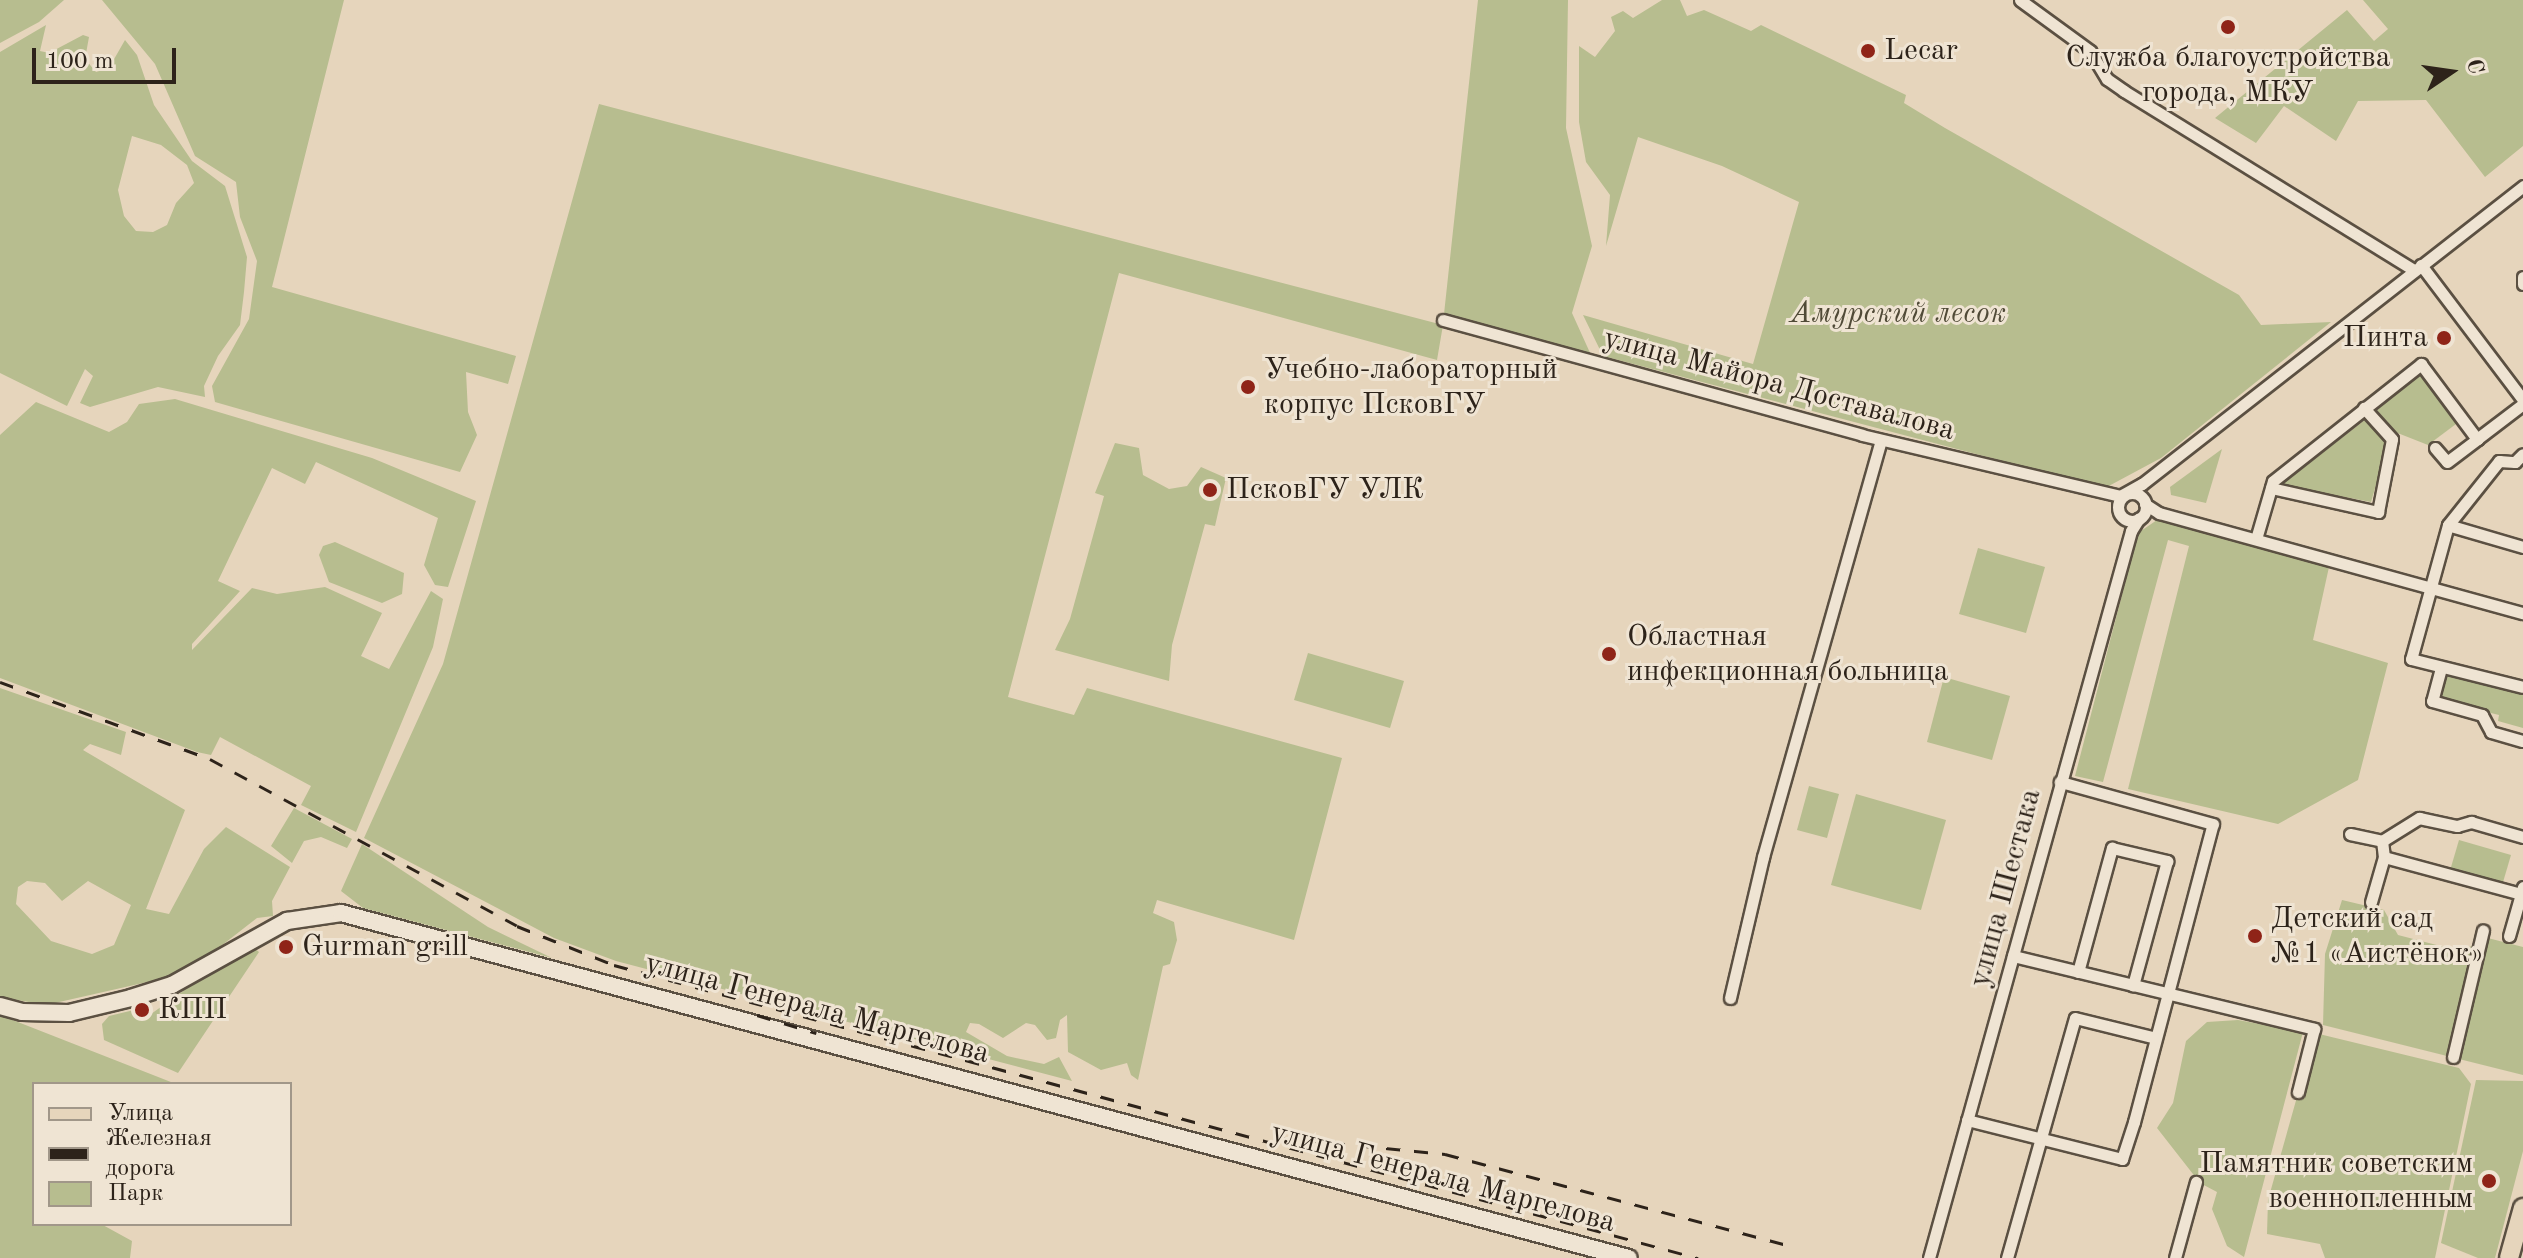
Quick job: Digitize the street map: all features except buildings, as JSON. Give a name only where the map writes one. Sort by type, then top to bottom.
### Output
[{"type":"main road","name":"улица Генерала Маргелова","points":[[0,1006],[69,1013],[131,998],[172,985],[287,921],[341,913],[1629,1258]]},
{"type":"main road","points":[[2509,1258],[2523,1208]]},
{"type":"street","points":[[2020,0],[2090,51],[2107,79],[2124,91],[2417,268],[2523,402],[2447,462],[2435,448]]},
{"type":"street","points":[[2118,509],[2126,494],[2523,186]]},
{"type":"street","points":[[2523,277],[2523,284]]},
{"type":"street","name":"улица Майора Доставалова","points":[[1443,320],[1881,440],[2103,496],[2126,494]]},
{"type":"street","points":[[2256,539],[2271,488],[2364,408],[2421,364],[2477,439]]},
{"type":"street","points":[[2271,488],[2378,512],[2392,439],[2364,408]]},
{"type":"street","points":[[1730,998],[1763,857],[1881,440]]},
{"type":"street","points":[[2523,454],[2515,462],[2499,461],[2448,525],[2411,659],[2523,687]]},
{"type":"street","name":"улица Шестака","points":[[1929,1258],[2060,782],[2151,477]]},
{"type":"street","points":[[2126,494],[2138,514],[2159,513],[2523,613]]},
{"type":"street","name":"улица Майора Доставалова","points":[[2103,496],[2118,509],[2138,514]]},
{"type":"street","points":[[2448,525],[2523,547]]},
{"type":"street","points":[[2441,668],[2432,701],[2482,715],[2491,732],[2523,741]]},
{"type":"street","points":[[1967,1120],[2122,1159],[2169,993],[2213,824],[2060,782]]},
{"type":"street","points":[[2350,834],[2382,841],[2419,818],[2457,826],[2471,822],[2523,837]]},
{"type":"street","points":[[2371,902],[2384,857],[2382,841]]},
{"type":"street","points":[[2078,972],[2112,848],[2126,851],[2167,861],[2133,985]]},
{"type":"street","points":[[2384,857],[2522,891],[2509,936]]},
{"type":"street","points":[[2453,1057],[2483,930]]},
{"type":"street","points":[[2013,956],[2314,1029],[2298,1092]]},
{"type":"street","points":[[2007,1258],[2075,1018],[2156,1038]]},
{"type":"street","points":[[2175,1258],[2196,1182]]},
{"type":"green space","points":[[0,0],[64,0],[39,22],[0,43]]},
{"type":"green space","points":[[102,0],[344,0],[272,287],[516,356],[508,384],[466,372],[468,412],[477,435],[460,472],[215,402],[212,386],[249,319],[257,261],[240,217],[236,182],[195,156],[155,64]]},
{"type":"green space","points":[[1478,0],[1568,0],[1566,128],[1592,246],[1572,313],[1591,355],[1444,314]]},
{"type":"green space","name":"Амурский лесок","points":[[1662,0],[1680,0],[1687,16],[1704,10],[1751,31],[1761,25],[1906,95],[1904,103],[1945,128],[2239,295],[2261,325],[2331,322],[2161,458],[2105,488],[1603,356],[1583,315],[1753,364],[1799,202],[1722,166],[1638,137],[1606,246],[1610,195],[1586,162],[1579,122],[1579,46],[1595,57],[1615,31],[1611,17],[1623,11],[1633,18]]},
{"type":"green space","points":[[2363,0],[2523,0],[2523,146],[2485,177],[2426,100],[2358,101],[2336,141],[2284,106],[2256,143],[2215,118],[2347,10],[2374,41],[2388,29]]},
{"type":"green space","points":[[46,25],[40,51],[49,53],[83,35],[89,37],[85,59],[96,72],[109,68],[125,40],[137,55],[154,105],[192,161],[225,186],[247,257],[244,292],[240,325],[218,356],[204,386],[205,397],[158,387],[90,407],[80,403],[93,376],[85,369],[67,406],[0,373],[0,52]],"holes":[[[132,136],[161,145],[187,165],[194,183],[176,203],[167,225],[153,232],[136,231],[124,216],[118,190]]]},
{"type":"green space","points":[[599,104],[1443,325],[1437,360],[1119,273],[1008,697],[1074,715],[1087,688],[1342,758],[1294,940],[1157,900],[1153,913],[1174,922],[1177,940],[1170,964],[1163,966],[1138,1080],[1131,1075],[1127,1063],[1101,1070],[1068,1052],[1067,1015],[1060,1020],[1056,1038],[1047,1040],[1035,1025],[1026,1023],[1003,1038],[979,1024],[970,1023],[966,1032],[1007,1056],[1044,1064],[1059,1057],[1072,1081],[616,961],[554,938],[364,838],[443,664]]},
{"type":"green space","points":[[2421,368],[2460,421],[2428,445],[2390,430],[2369,408]]},
{"type":"green space","points":[[175,399],[372,458],[476,501],[448,587],[435,585],[424,565],[438,518],[316,462],[305,484],[272,468],[218,581],[240,591],[192,644],[192,650],[252,588],[277,594],[325,587],[382,613],[361,656],[389,669],[431,591],[443,599],[433,647],[356,832],[301,805],[311,786],[220,737],[211,755],[197,752],[0,678],[0,435],[36,402],[109,432],[127,422],[139,404]]},
{"type":"green space","points":[[2370,416],[2386,436],[2387,447],[2371,502],[2281,485]]},
{"type":"green space","points":[[1115,443],[1139,448],[1143,475],[1169,489],[1187,486],[1201,467],[1226,478],[1215,526],[1205,524],[1172,645],[1169,681],[1055,650],[1070,619],[1104,496],[1095,493]]},
{"type":"green space","points":[[2222,449],[2206,503],[2171,495],[2170,487]]},
{"type":"green space","points":[[2157,520],[2329,567],[2313,640],[2388,663],[2358,780],[2278,824],[2128,789],[2189,546],[2168,540],[2103,782],[2075,776],[2138,533]]},
{"type":"green space","points":[[335,542],[404,573],[402,594],[382,603],[329,582],[319,555],[323,546]]},
{"type":"green space","points":[[1978,548],[2045,567],[2026,633],[1959,614]]},
{"type":"green space","points":[[1308,653],[1404,681],[1390,728],[1294,700]]},
{"type":"green space","points":[[2445,669],[2523,690],[2523,728],[2498,721],[2499,715],[2436,699]]},
{"type":"green space","points":[[1944,677],[2010,696],[1992,760],[1927,742]]},
{"type":"green space","points":[[0,688],[126,732],[121,755],[90,744],[83,750],[185,810],[146,909],[169,914],[204,849],[226,827],[290,867],[272,901],[273,916],[257,918],[212,953],[165,978],[46,1005],[0,997]],"holes":[[[27,881],[45,883],[62,901],[88,881],[131,905],[114,945],[92,954],[51,941],[16,904],[18,887]]]},
{"type":"green space","points":[[1809,786],[1839,794],[1827,838],[1797,830]]},
{"type":"green space","points":[[1856,794],[1946,820],[1921,910],[1831,885]]},
{"type":"green space","points":[[294,808],[352,839],[347,848],[321,837],[304,841],[292,863],[271,846]]},
{"type":"green space","points":[[2459,840],[2511,855],[2501,889],[2449,874]]},
{"type":"green space","points":[[362,844],[488,927],[552,958],[363,908],[341,891]]},
{"type":"green space","points":[[2342,900],[2384,910],[2398,935],[2452,949],[2474,946],[2476,935],[2523,947],[2523,1075],[2323,1025],[2325,954]]},
{"type":"green space","points":[[249,944],[259,952],[178,1073],[104,1040],[102,1024],[109,1016],[134,1010],[151,1014]]},
{"type":"green space","points":[[0,1015],[171,1082],[32,1082],[32,1226],[105,1226],[132,1241],[130,1258],[0,1258]]},
{"type":"green space","points":[[2238,1020],[2303,1032],[2244,1257],[2227,1246],[2212,1209],[2217,1192],[2200,1183],[2157,1128],[2173,1103],[2186,1041],[2207,1022]]},
{"type":"green space","points":[[2315,1033],[2459,1068],[2471,1084],[2435,1258],[2325,1258],[2320,1244],[2267,1234],[2268,1200]]},
{"type":"green space","points":[[2476,1080],[2523,1081],[2523,1151],[2495,1258],[2478,1258],[2441,1243]]},
{"type":"railway","points":[[0,682],[210,759],[517,926],[614,965],[1698,1258]]},
{"type":"railway","points":[[757,1015],[816,1033]]},
{"type":"railway","points":[[1275,1137],[1445,1154],[1786,1245]]},
{"type":"place","name":"Служба благоустройства города, МКУ","points":[[2228,27]]},
{"type":"place","name":"Lecar","points":[[1868,51]]},
{"type":"place","name":"Пинта","points":[[2444,338]]},
{"type":"place","name":"Учебно-лабораторный корпус ПсковГУ","points":[[1248,387]]},
{"type":"place","name":"ПсковГУ УЛК","points":[[1210,490]]},
{"type":"place","name":"Областная инфекционная больница","points":[[1609,654]]},
{"type":"place","name":"Детский сад №1 «Аистёнок»","points":[[2255,936]]},
{"type":"place","name":"Gurman grill","points":[[286,947]]},
{"type":"place","name":"КПП","points":[[142,1010]]},
{"type":"place","name":"Памятник советским военнопленным","points":[[2489,1181]]}]
